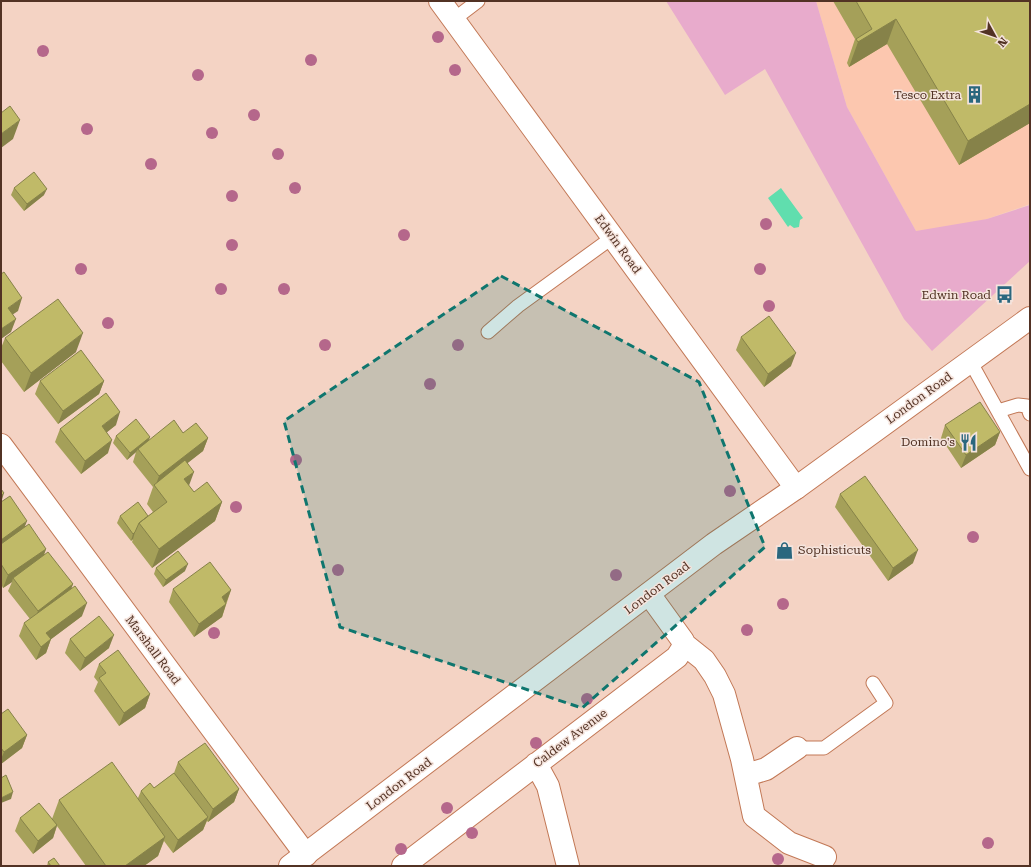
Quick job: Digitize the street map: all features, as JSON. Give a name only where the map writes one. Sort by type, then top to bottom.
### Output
[{"type":"street","name":"Edwin Road","points":[[440,1],[796,488]]},
{"type":"street","name":"London Road","points":[[298,860],[714,544],[796,488],[1030,318]]},
{"type":"street","name":"Marshall Road","points":[[1,445],[298,860]]},
{"type":"street","points":[[649,594],[675,627],[684,644],[704,660],[722,688],[729,708],[746,775],[754,816],[789,843],[825,857]]},
{"type":"street","name":"Caldew Avenue","points":[[403,866],[677,658],[684,644]]},
{"type":"street","points":[[746,775],[766,769],[797,748]]},
{"type":"street","points":[[536,764],[548,786],[568,866]]},
{"type":"lane","points":[[453,20],[478,1]]},
{"type":"lane","points":[[488,332],[518,306],[612,237]]},
{"type":"lane","points":[[970,361],[1030,468]]},
{"type":"lane","points":[[998,411],[1018,405],[1026,406],[1030,414]]},
{"type":"lane","points":[[797,748],[824,748],[886,703],[873,683]]},
{"type":"highlighted area","points":[[501,276],[699,382],[765,547],[582,708],[340,627],[284,421]]},
{"type":"shaded area","points":[[666,1],[816,1],[847,107],[916,231],[987,219],[1030,205],[1030,261],[932,351],[904,319],[765,69],[725,95]]},
{"type":"shaded area","points":[[816,1],[1030,1],[1030,204],[987,219],[949,229],[916,231],[847,107]]},
{"type":"shaded area","points":[[781,188],[803,218],[800,220],[799,227],[794,228],[790,225],[788,227],[768,198]]},
{"type":"building","name":"Tesco Extra","points":[[856,1],[1030,1],[1030,104],[968,141],[896,19],[858,42],[856,39],[872,29]]},
{"type":"building","points":[[10,106],[20,120],[1,134],[1,113]]},
{"type":"building","points":[[34,172],[47,189],[27,204],[14,188]]},
{"type":"building","points":[[4,272],[22,298],[8,308],[16,319],[1,329],[1,274]]},
{"type":"building","points":[[58,299],[83,333],[31,373],[5,338]]},
{"type":"building","points":[[769,316],[796,353],[768,374],[741,337]]},
{"type":"building","points":[[81,350],[104,381],[63,411],[40,381]]},
{"type":"building","points":[[106,393],[120,412],[102,426],[112,440],[85,461],[60,429]]},
{"type":"building","points":[[980,402],[1000,432],[966,455],[945,425]]},
{"type":"building","points":[[136,419],[150,437],[130,453],[116,436]]},
{"type":"building","points":[[174,420],[183,433],[196,423],[208,438],[159,476],[138,449]]},
{"type":"building","points":[[185,460],[194,472],[184,479],[194,492],[207,482],[222,502],[159,549],[139,523],[167,502],[154,485]]},
{"type":"building","points":[[865,476],[918,550],[893,568],[840,494]]},
{"type":"building","points":[[1,489],[4,493],[1,496]]},
{"type":"building","points":[[10,496],[27,521],[1,540],[1,502]]},
{"type":"building","points":[[138,502],[148,516],[139,523],[133,534],[120,516]]},
{"type":"building","points":[[29,524],[46,549],[8,575],[1,564],[1,544]]},
{"type":"building","points":[[178,551],[188,564],[166,580],[156,568]]},
{"type":"building","points":[[48,552],[73,584],[38,611],[13,578]]},
{"type":"building","points":[[210,562],[231,590],[222,597],[226,604],[199,624],[173,589]]},
{"type":"building","points":[[75,586],[87,603],[46,633],[51,639],[41,647],[24,623]]},
{"type":"building","points":[[99,616],[114,635],[85,658],[70,639]]},
{"type":"building","points":[[118,650],[150,694],[124,713],[99,678],[106,673],[99,664]]},
{"type":"building","points":[[8,709],[27,735],[4,752],[1,748],[1,714]]},
{"type":"building","points":[[205,743],[239,789],[213,809],[178,762]]},
{"type":"building","points":[[112,762],[165,837],[125,866],[106,866],[59,800]]},
{"type":"building","points":[[174,773],[208,817],[178,840],[141,791],[150,783],[154,788]]},
{"type":"building","points":[[6,775],[13,792],[1,798],[1,778]]},
{"type":"building","points":[[39,803],[57,825],[38,841],[20,818]]},
{"type":"building","points":[[54,858],[60,866],[51,866],[48,862]]},
{"type":"place","name":"Tesco Extra","points":[[974,95]]},
{"type":"place","name":"Edwin Road","points":[[1004,295]]},
{"type":"place","name":"Domino's","points":[[968,442]]},
{"type":"place","name":"Sophisticuts","points":[[785,550]]}]
